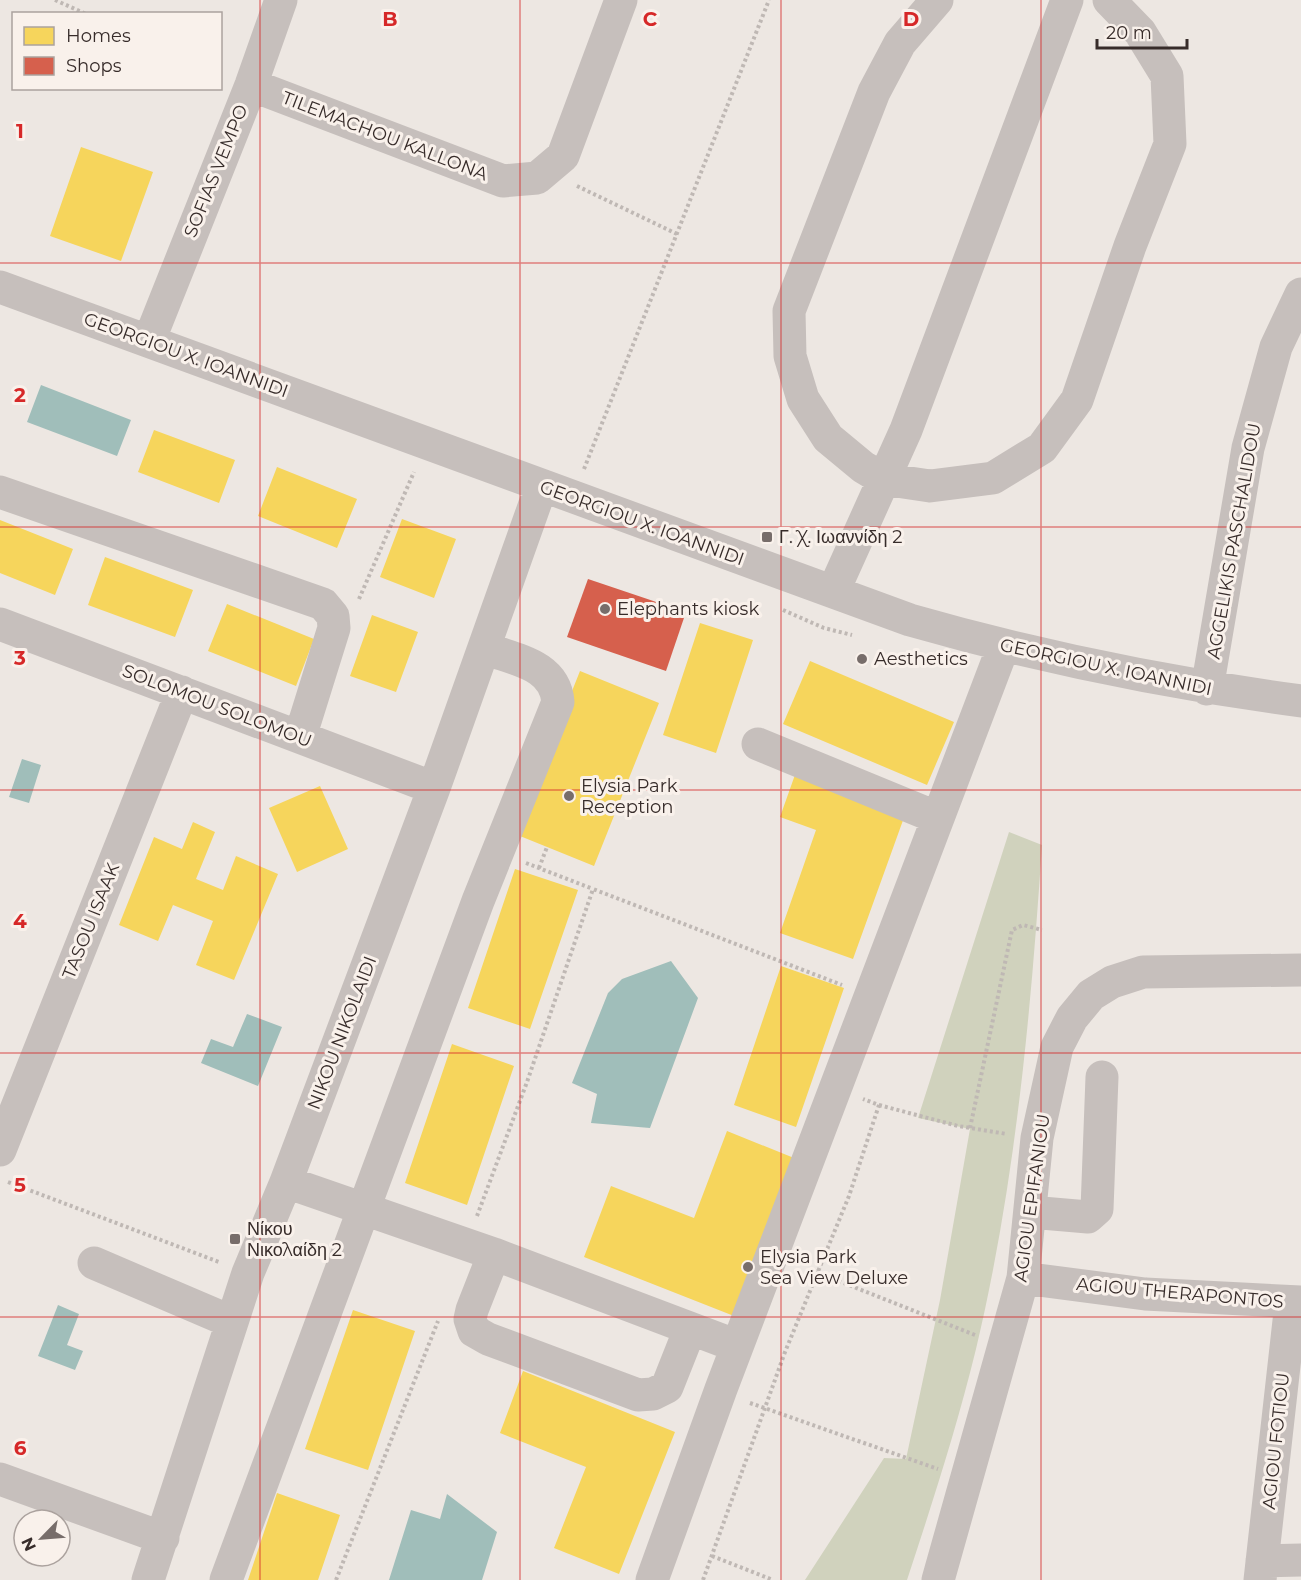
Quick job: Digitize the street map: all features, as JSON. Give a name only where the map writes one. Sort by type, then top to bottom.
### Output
[{"type":"street","name":"SOFIAS VEMPO","points":[[149,341],[251,85],[281,0]]},
{"type":"street","points":[[545,172],[563,156],[621,0]]},
{"type":"street","points":[[937,0],[900,43],[874,92],[789,311],[790,356],[802,399],[828,438],[863,467],[883,479],[930,486],[993,478],[1042,448],[1077,400],[1130,246],[1170,144],[1167,76],[1140,32],[1109,0]]},
{"type":"street","points":[[833,592],[906,430],[1067,0]]},
{"type":"street","name":"TILEMACHOU KALLONA","points":[[251,85],[503,181],[537,178],[545,172]]},
{"type":"street","name":"GEORGIOU X. IOANNIDI","points":[[0,287],[910,620],[1003,647],[1100,669],[1301,701]]},
{"type":"street","name":"AGGELIKIS PASCHALIDOU","points":[[1208,688],[1248,448],[1276,347],[1301,294]]},
{"type":"street","name":"NIKOU NIKOLAIDI","points":[[148,1580],[248,1273],[286,1182],[434,788],[542,487]]},
{"type":"street","points":[[0,492],[323,604],[333,616],[334,628],[300,737]]},
{"type":"street","name":"SOLOMOU SOLOMOU","points":[[0,624],[434,788]]},
{"type":"street","points":[[652,1580],[737,1346],[1003,647]]},
{"type":"street","points":[[226,1580],[497,852],[558,702],[557,686],[544,672],[484,648]]},
{"type":"street","name":"TASOU ISAAK","points":[[0,1150],[182,692]]},
{"type":"street","points":[[758,744],[938,818]]},
{"type":"street","name":"AGIOU EPIFANIOU","points":[[938,1580],[1023,1278],[1037,1138],[1057,1047],[1072,1018],[1091,995],[1112,982],[1143,972],[1301,970]]},
{"type":"street","points":[[1030,1212],[1088,1217],[1097,1209],[1102,1077]]},
{"type":"street","points":[[286,1182],[480,1249],[737,1346]]},
{"type":"street","points":[[480,1249],[470,1319],[474,1331],[499,1343],[638,1395],[653,1394],[667,1387],[690,1329]]},
{"type":"street","points":[[94,1263],[232,1322]]},
{"type":"street","name":"AGIOU THERAPONTOS","points":[[1023,1278],[1145,1294],[1296,1302]]},
{"type":"street","name":"AGIOU FOTIOU","points":[[1261,1571],[1296,1302]]},
{"type":"street","points":[[0,1479],[163,1538]]},
{"type":"street","points":[[1261,1571],[1301,1560]]},
{"type":"path","points":[[55,0],[82,12]]},
{"type":"path","points":[[572,497],[770,0]]},
{"type":"path","points":[[545,172],[676,234]]},
{"type":"path","points":[[333,616],[361,597],[415,470],[416,458],[425,444]]},
{"type":"path","points":[[539,868],[547,847]]},
{"type":"path","points":[[497,852],[870,995]]},
{"type":"path","points":[[480,1249],[527,1082],[592,889]]},
{"type":"path","points":[[970,1128],[1012,930],[1023,925],[1042,930]]},
{"type":"path","points":[[835,1086],[879,1105],[970,1128],[1037,1138]]},
{"type":"path","points":[[703,1580],[816,1272],[849,1196],[879,1105]]},
{"type":"path","points":[[0,1179],[248,1273]]},
{"type":"path","points":[[816,1272],[1004,1346]]},
{"type":"path","points":[[336,1580],[439,1319]]},
{"type":"path","points":[[764,1410],[968,1479]]},
{"type":"path","points":[[712,1556],[773,1580]]},
{"type":"green space","points":[[1009,832],[1042,845],[1033,972],[1020,1098],[1001,1225],[990,1287],[961,1407],[907,1580],[805,1580],[884,1458],[906,1459],[940,1300],[970,1129],[918,1118]]},
{"type":"water","points":[[41,385],[131,420],[117,456],[27,422]]},
{"type":"water","points":[[22,759],[41,765],[29,803],[9,797]]},
{"type":"water","points":[[671,961],[698,998],[650,1128],[591,1123],[597,1094],[572,1083],[608,993],[622,979]]},
{"type":"water","points":[[247,1014],[282,1027],[258,1086],[201,1063],[211,1039],[233,1047]]},
{"type":"water","points":[[58,1305],[79,1314],[67,1345],[83,1351],[75,1370],[38,1356]]},
{"type":"water","points":[[447,1494],[497,1532],[482,1580],[389,1580],[411,1510],[440,1519]]},
{"type":"building: Homes","points":[[81,147],[153,172],[121,261],[50,236]]},
{"type":"building: Homes","points":[[154,430],[235,460],[219,503],[138,472]]},
{"type":"building: Homes","points":[[277,467],[357,499],[337,548],[258,516]]},
{"type":"building: Homes","points":[[402,519],[456,539],[434,598],[380,577]]},
{"type":"building: Homes","points":[[0,520],[73,549],[55,595],[0,573]]},
{"type":"building: Homes","points":[[105,557],[193,590],[175,637],[88,605]]},
{"type":"building: Homes","points":[[227,604],[314,639],[296,686],[208,651]]},
{"type":"building: Homes","points":[[372,615],[418,632],[396,692],[350,676]]},
{"type":"building: Homes","points":[[700,623],[753,640],[716,753],[663,735]]},
{"type":"building: Homes","points":[[810,661],[954,722],[927,785],[783,724]]},
{"type":"building: Homes","points":[[580,671],[659,703],[594,866],[515,834]]},
{"type":"building: Homes","points":[[796,772],[906,812],[853,959],[780,933],[816,830],[780,817]]},
{"type":"building: Homes","points":[[320,786],[348,849],[297,872],[269,808]]},
{"type":"building: Homes","points":[[193,822],[215,832],[196,879],[223,890],[236,856],[278,874],[234,980],[196,965],[213,921],[173,905],[158,941],[119,925],[154,837],[182,849]]},
{"type":"building: Homes","points":[[515,869],[578,890],[530,1029],[468,1008]]},
{"type":"building: Homes","points":[[781,966],[844,988],[796,1127],[734,1105]]},
{"type":"building: Homes","points":[[452,1044],[514,1066],[467,1205],[405,1183]]},
{"type":"building: Homes","points":[[727,1131],[794,1158],[734,1316],[584,1257],[611,1186],[694,1218]]},
{"type":"building: Homes","points":[[353,1310],[415,1331],[368,1470],[305,1449]]},
{"type":"building: Homes","points":[[523,1371],[675,1432],[619,1574],[554,1548],[586,1467],[500,1433]]},
{"type":"building: Homes","points":[[277,1493],[340,1515],[318,1580],[248,1580]]},
{"type":"building: Shops","points":[[588,579],[686,612],[666,671],[567,637]]},
{"type":"place","name":"Γ. Χ. Ιωαννίδη 2","points":[[767,537]]},
{"type":"place","name":"Elephants kiosk","points":[[605,609]]},
{"type":"place","name":"Aesthetics","points":[[862,659]]},
{"type":"place","name":"Elysia Park Reception","points":[[569,796]]},
{"type":"place","name":"Νίκου Νικολαίδη 2","points":[[235,1239]]},
{"type":"place","name":"Elysia Park Sea View Deluxe","points":[[748,1267]]}]
